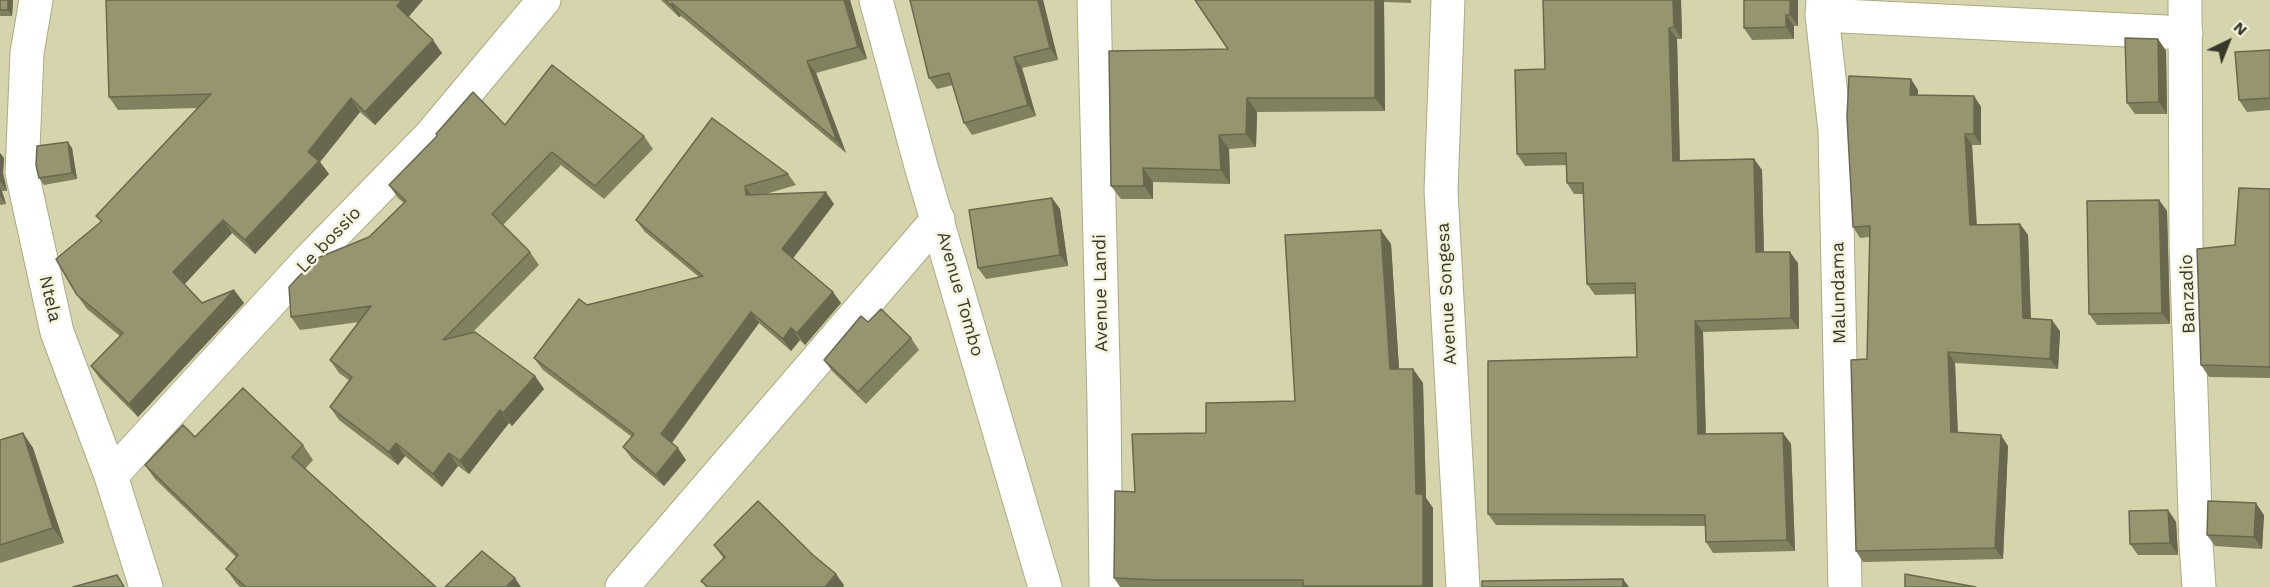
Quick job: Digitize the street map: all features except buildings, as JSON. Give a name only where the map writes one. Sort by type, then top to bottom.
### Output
[{"type":"street","name":"Ntela","points":[[36,0],[27,53],[22,173],[57,332],[111,476],[146,587]]},
{"type":"street","name":"Le bossio","points":[[111,476],[309,260],[430,136],[544,0]]},
{"type":"street","name":"Avenue Tombo","points":[[876,0],[921,166],[1045,587]]},
{"type":"street","name":"Avenue Landi","points":[[1094,0],[1106,587]]},
{"type":"street","name":"Avenue Songesa","points":[[1448,0],[1442,191],[1463,587]]},
{"type":"street","name":"Banzadio","points":[[2185,0],[2186,241],[2199,587]]},
{"type":"street","points":[[1823,8],[2186,33]]},
{"type":"street","name":"Malundama","points":[[1823,8],[1835,131],[1845,587]]},
{"type":"street","points":[[622,587],[938,219]]}]
